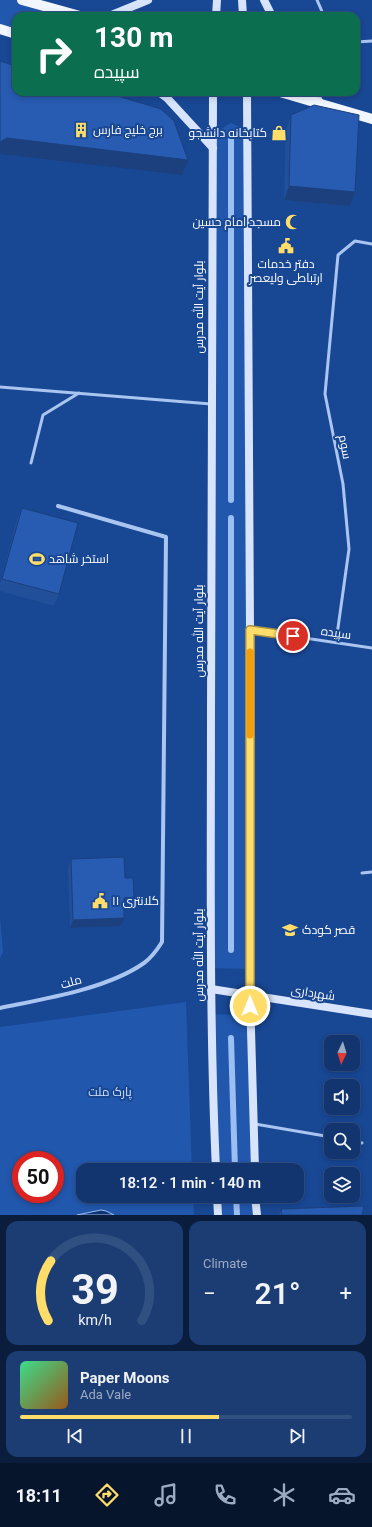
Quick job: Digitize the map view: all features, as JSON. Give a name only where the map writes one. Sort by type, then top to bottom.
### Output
[{"type":"main road","points":[[22,0],[56,12]]},
{"type":"main road","points":[[119,12],[148,0]]},
{"type":"main road","points":[[216,12],[217,0]]},
{"type":"main road","points":[[242,0],[243,12]]},
{"type":"main road","points":[[264,0],[270,12]]},
{"type":"main road","points":[[0,29],[12,33]]},
{"type":"main road","points":[[165,96],[212,148]]},
{"type":"main road","name":"بلوار آیت الله مدرس","points":[[213,96],[211,404],[211,989],[216,1163]]},
{"type":"main road","points":[[247,96],[250,630],[250,995],[255,1163]]},
{"type":"main road","points":[[295,96],[372,119]]},
{"type":"main road","points":[[316,96],[320,103]]},
{"type":"main road","name":"شهرداری","points":[[211,989],[372,1014]]},
{"type":"main road","points":[[217,1203],[218,1215]]},
{"type":"main road","points":[[256,1203],[257,1215]]},
{"type":"street","name":"ملت","points":[[0,1008],[66,994],[114,980],[144,963],[162,942],[166,537],[58,506]]},
{"type":"lane","points":[[317,0],[322,12]]},
{"type":"lane","points":[[360,42],[372,41]]},
{"type":"lane","name":"سوم","points":[[336,642],[349,549],[343,484],[325,394],[338,255],[355,240],[372,244]]},
{"type":"lane","points":[[0,387],[211,404]]},
{"type":"lane","points":[[31,463],[43,415],[79,393]]},
{"type":"lane","name":"سپیده","points":[[250,630],[372,648]]},
{"type":"lane","points":[[362,873],[372,872]]},
{"type":"lane","points":[[253,1124],[324,1136]]},
{"type":"green space","points":[[0,0],[22,0],[66,12],[12,12],[12,33],[0,29]]},
{"type":"green space","points":[[231,123],[240,127],[247,134],[251,969],[211,968],[213,148],[218,133]]},
{"type":"green space","points":[[0,917],[3,952],[0,958]]},
{"type":"green space","name":"پارک ملت","points":[[186,1002],[192,1163],[76,1163],[76,1203],[193,1203],[194,1215],[0,1215],[0,1027]]},
{"type":"green space","points":[[211,1014],[251,1016],[255,1163],[216,1163]]},
{"type":"green space","points":[[217,1203],[256,1203],[257,1215],[218,1215]]},
{"type":"shaded area","points":[[101,1210],[114,1215],[77,1215]]},
{"type":"building","name":"برج خلیج فارس","points":[[0,61],[12,65],[12,96],[117,96],[161,109],[174,121],[188,160],[7,138],[0,142]]},
{"type":"building","points":[[314,105],[359,115],[355,192],[289,186],[291,115]]},
{"type":"building","name":"استخر شاهد","points":[[22,508],[78,523],[59,594],[2,579]]},
{"type":"building","name":"کلانتری ۱۱","points":[[124,857],[125,878],[133,878],[134,897],[124,898],[124,918],[73,920],[71,859]]},
{"type":"building","points":[[364,1206],[362,1215],[282,1215],[281,1209]]},
{"type":"waterway","points":[[231,136],[231,500]]},
{"type":"waterway","points":[[231,518],[231,950]]},
{"type":"waterway","points":[[231,1038],[235,1163]]},
{"type":"waterway","points":[[236,1203],[237,1215]]},
{"type":"slow traffic","points":[[250,652],[250,735]]},
{"type":"place","name":"برج خلیج فارس","points":[[81,130]]},
{"type":"place","name":"کتابخانه دانشجو","points":[[279,133]]},
{"type":"place","name":"مسجد امام حسین","points":[[293,222]]},
{"type":"place","name":"دفتر خدمات ارتباطی ولیعصر","points":[[286,246]]},
{"type":"place","name":"استخر شاهد","points":[[37,559]]},
{"type":"place","name":"کلانتری ۱۱","points":[[100,901]]},
{"type":"place","name":"قصر کودک","points":[[290,930]]},
{"type":"route","points":[[250,1006],[250,630],[293,636]]}]
